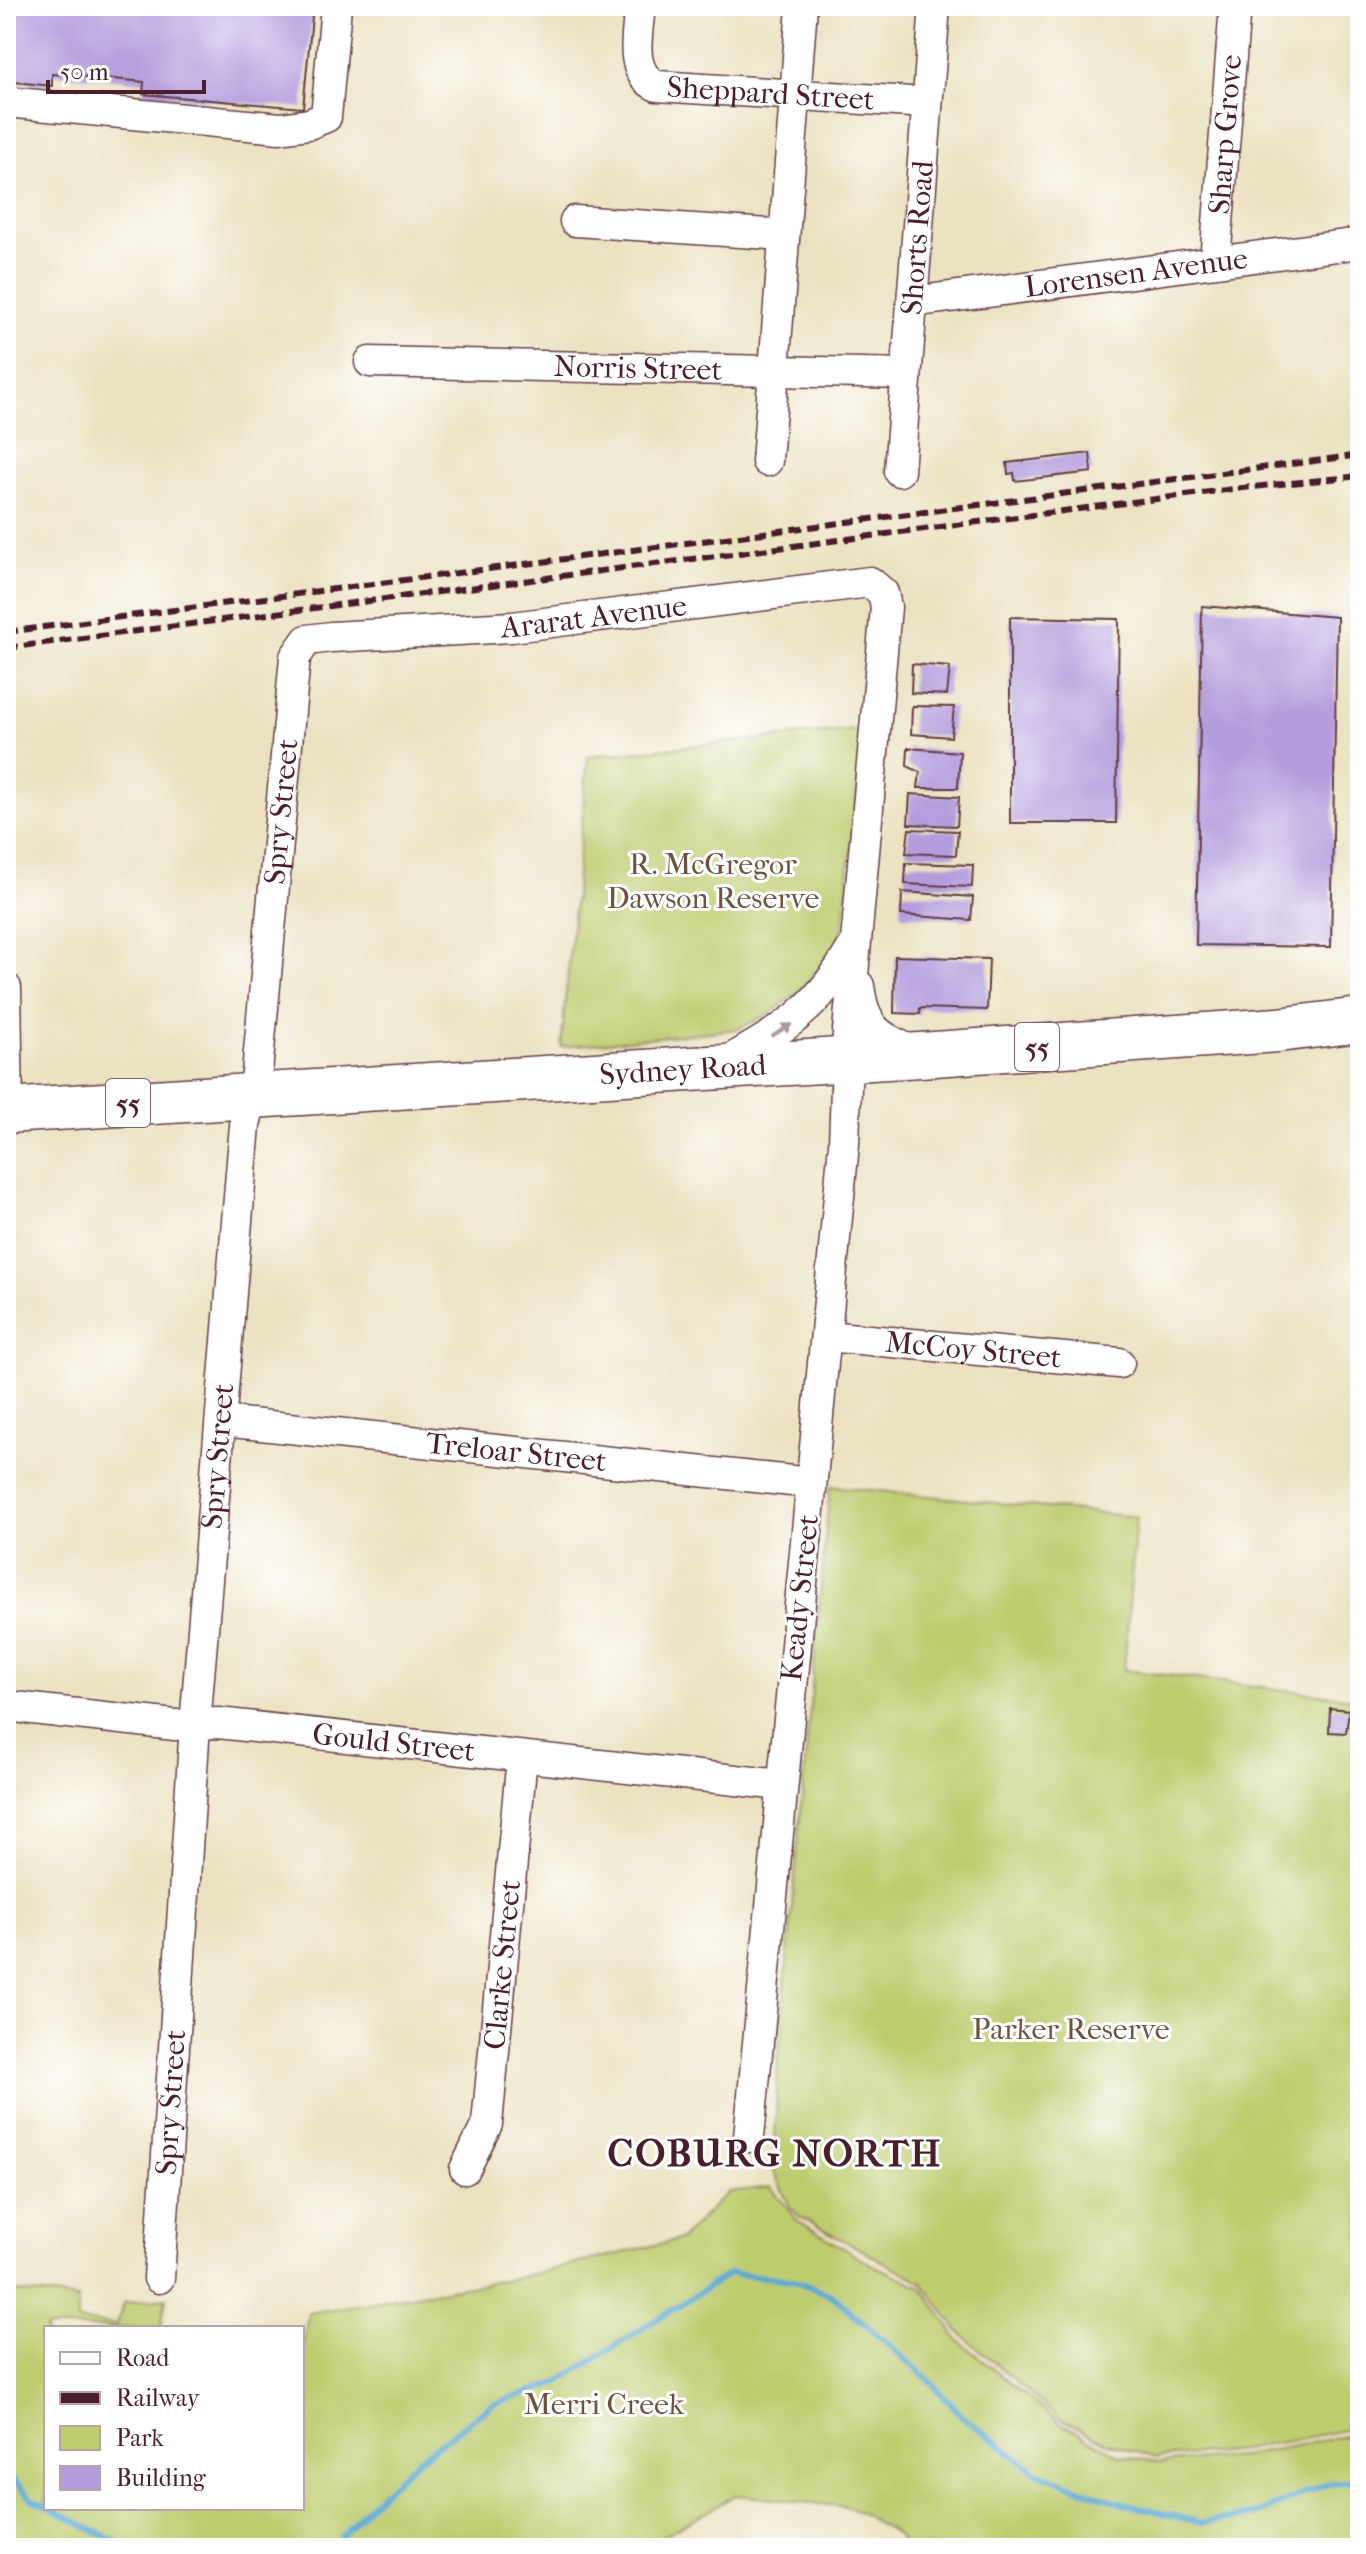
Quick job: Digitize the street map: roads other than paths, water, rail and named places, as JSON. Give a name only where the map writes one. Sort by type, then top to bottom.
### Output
[{"type":"highway","name":"Sydney Road","points":[[7,1111],[920,1055],[1278,1030],[1360,1020]]},
{"type":"street","points":[[6,102],[280,128],[309,124],[326,117],[330,100],[336,6]]},
{"type":"street","name":"Sheppard Street","points":[[640,6],[639,67],[650,83],[927,103]]},
{"type":"street","points":[[767,461],[802,6]]},
{"type":"street","name":"Shorts Road","points":[[899,471],[935,6]]},
{"type":"street","name":"Sharp Grove","points":[[1215,262],[1235,6]]},
{"type":"street","points":[[575,221],[784,235]]},
{"type":"street","name":"Lorensen Avenue","points":[[912,302],[1360,243]]},
{"type":"street","name":"Norris Street","points":[[370,362],[906,374]]},
{"type":"street","name":"Ararat Avenue","points":[[307,640],[512,627],[864,582],[879,588],[886,607],[856,951]]},
{"type":"street","name":"Spry Street","points":[[159,2278],[195,1725],[245,1125],[257,1073],[295,657],[307,640]]},
{"type":"street","points":[[856,951],[862,1003],[870,1026],[881,1037],[920,1055]]},
{"type":"street","points":[[847,1059],[856,951]]},
{"type":"street","points":[[714,1068],[792,1024],[856,951]]},
{"type":"street","points":[[6,988],[7,1111]]},
{"type":"street","name":"Keady Street","points":[[749,2137],[844,1144],[847,1059]]},
{"type":"street","name":"McCoy Street","points":[[826,1336],[1119,1363]]},
{"type":"street","name":"Treloar Street","points":[[222,1421],[811,1483]]},
{"type":"street","name":"Gould Street","points":[[6,1706],[195,1725],[218,1723],[781,1785]]},
{"type":"street","name":"Clarke Street","points":[[465,2169],[487,2124],[522,1757]]},
{"type":"waterway","name":"Merri Creek","points":[[332,2548],[370,2504],[415,2462],[491,2405],[557,2383],[730,2273],[793,2280],[833,2296],[928,2379],[962,2416],[1036,2472],[1112,2500],[1202,2523],[1254,2515],[1327,2484],[1360,2480]]},
{"type":"waterway","name":"Merri Creek","points":[[6,2473],[32,2499],[44,2505]]},
{"type":"waterway","name":"Merri Creek","points":[[55,2510],[127,2548]]},
{"type":"railway","points":[[6,632],[1360,455]]},
{"type":"railway","points":[[6,648],[1233,489],[1360,476]]},
{"type":"district","name":"COBURG NORTH","points":[[775,2153]]},
{"type":"park label","name":"R. McGregor Dawson Reserve","points":[[713,881]]},
{"type":"park label","name":"Parker Reserve","points":[[1071,2029]]}]
